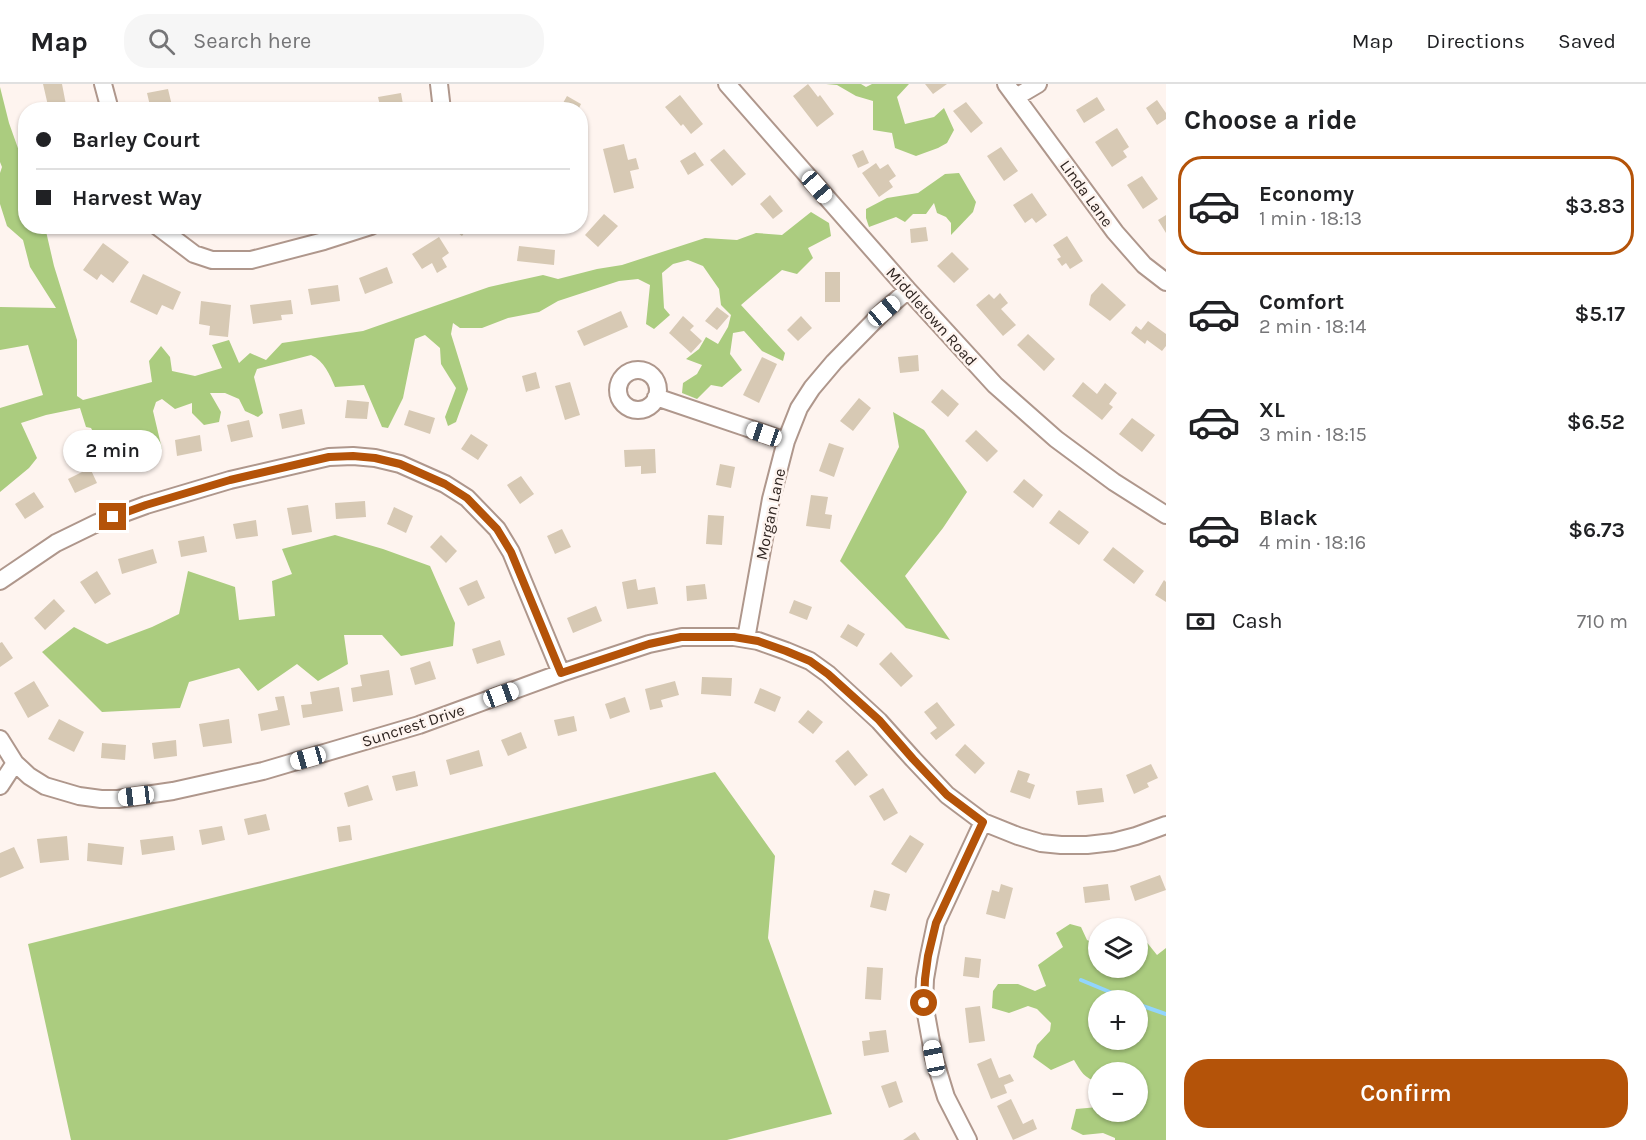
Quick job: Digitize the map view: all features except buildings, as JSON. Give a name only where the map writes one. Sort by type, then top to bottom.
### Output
[{"type":"street","points":[[103,84],[108,102]]},
{"type":"street","points":[[439,84],[441,102]]},
{"type":"street","name":"Middletown Road","points":[[727,84],[994,385],[1056,439],[1114,482],[1166,516]]},
{"type":"street","name":"Linda Lane","points":[[1038,84],[1011,90],[1115,232],[1144,265],[1166,282]]},
{"type":"street","points":[[166,234],[194,254],[212,260],[251,260],[346,234]]},
{"type":"street","name":"Morgan Lane","points":[[746,639],[771,499],[786,441],[799,408],[834,362],[908,290]]},
{"type":"street","points":[[656,397],[786,441]]},
{"type":"street","points":[[0,581],[56,543],[97,523],[146,505],[230,480],[329,457],[375,458],[400,464],[445,484],[467,498],[497,529],[511,552],[561,673]]},
{"type":"street","name":"Suncrest Drive","points":[[0,739],[15,763],[45,786],[79,796],[118,799],[173,791],[263,771],[419,725],[561,673],[649,644],[681,637],[734,637],[758,641],[786,651],[810,661],[828,674],[879,720],[947,795],[983,822],[1041,843],[1062,845],[1113,842],[1166,825]]},
{"type":"street","points":[[0,786],[15,763]]},
{"type":"street","points":[[968,1140],[946,1097],[934,1058],[924,1003],[925,979],[936,923],[983,822]]},
{"type":"green space","points":[[826,84],[861,84],[866,87],[872,84],[909,84],[897,97],[905,124],[934,117],[944,108],[954,130],[947,143],[916,156],[895,148],[892,133],[873,130],[873,101],[856,96],[837,85]]},
{"type":"green space","points":[[0,87],[18,148],[18,234],[47,234],[77,340],[77,396],[83,400],[152,382],[149,361],[161,346],[170,357],[172,371],[195,376],[222,368],[212,345],[229,340],[239,363],[250,353],[266,360],[282,343],[363,331],[489,287],[543,275],[558,279],[622,265],[705,238],[737,240],[756,233],[782,235],[811,212],[829,223],[831,236],[808,248],[813,258],[797,274],[782,270],[741,305],[785,353],[783,361],[762,351],[744,331],[733,333],[730,354],[742,370],[722,387],[711,385],[697,399],[682,393],[683,383],[697,374],[702,365],[686,359],[699,349],[706,337],[718,344],[728,327],[731,315],[721,305],[719,289],[703,266],[688,260],[673,264],[662,273],[664,308],[670,315],[654,329],[646,324],[650,285],[638,279],[619,281],[558,301],[539,312],[508,318],[482,328],[460,328],[453,323],[451,334],[468,389],[456,422],[448,426],[445,417],[456,388],[441,364],[440,348],[425,335],[415,339],[403,398],[388,428],[382,427],[364,385],[335,387],[323,365],[311,355],[257,369],[254,377],[263,413],[258,417],[245,411],[239,399],[225,393],[210,393],[221,412],[219,422],[204,425],[192,413],[192,403],[175,409],[162,399],[156,402],[153,411],[162,449],[148,455],[140,445],[119,452],[110,444],[98,441],[91,428],[86,427],[80,408],[21,423],[37,458],[29,468],[0,492],[0,408],[43,395],[28,345],[0,350],[0,307],[56,308],[30,267],[23,240],[7,226],[0,204],[2,167],[0,162]]},
{"type":"green space","points":[[959,173],[976,202],[973,212],[951,235],[951,223],[946,217],[937,213],[934,203],[926,214],[913,214],[905,222],[896,217],[869,227],[866,209],[887,198],[918,193],[945,174]]},
{"type":"green space","points":[[893,412],[924,430],[967,492],[943,528],[905,576],[950,640],[906,628],[840,561],[899,447]]},
{"type":"green space","points":[[335,535],[430,566],[455,623],[453,646],[401,656],[382,635],[344,635],[348,664],[318,681],[297,664],[258,691],[239,668],[189,682],[180,708],[102,712],[42,652],[74,627],[107,644],[179,614],[188,571],[235,587],[239,620],[275,616],[272,581],[292,574],[282,549]]},
{"type":"green space","points":[[715,772],[775,856],[768,938],[832,1114],[727,1140],[71,1140],[28,944]]},
{"type":"green space","points":[[1070,924],[1081,927],[1088,940],[1088,978],[1148,978],[1148,944],[1157,955],[1166,948],[1166,1140],[1115,1140],[1103,1133],[1083,1135],[1071,1129],[1076,1109],[1088,1108],[1088,1122],[1148,1122],[1148,1062],[1088,1062],[1088,1078],[1074,1060],[1051,1070],[1033,1057],[1037,1045],[1050,1031],[1051,1023],[1037,1009],[1028,1006],[1009,1013],[992,1008],[993,991],[998,984],[1018,984],[1035,991],[1046,986],[1038,965],[1063,947],[1056,933]]},
{"type":"waterway","points":[[1081,980],[1105,990]]},
{"type":"waterway","points":[[1148,1008],[1166,1014]]},
{"type":"route","points":[[113,517],[230,480],[329,457],[375,458],[400,464],[445,484],[467,498],[497,529],[511,552],[561,673],[649,644],[681,637],[734,637],[758,641],[810,661],[828,674],[879,720],[947,795],[983,822],[936,923],[928,956],[924,1003]]}]
